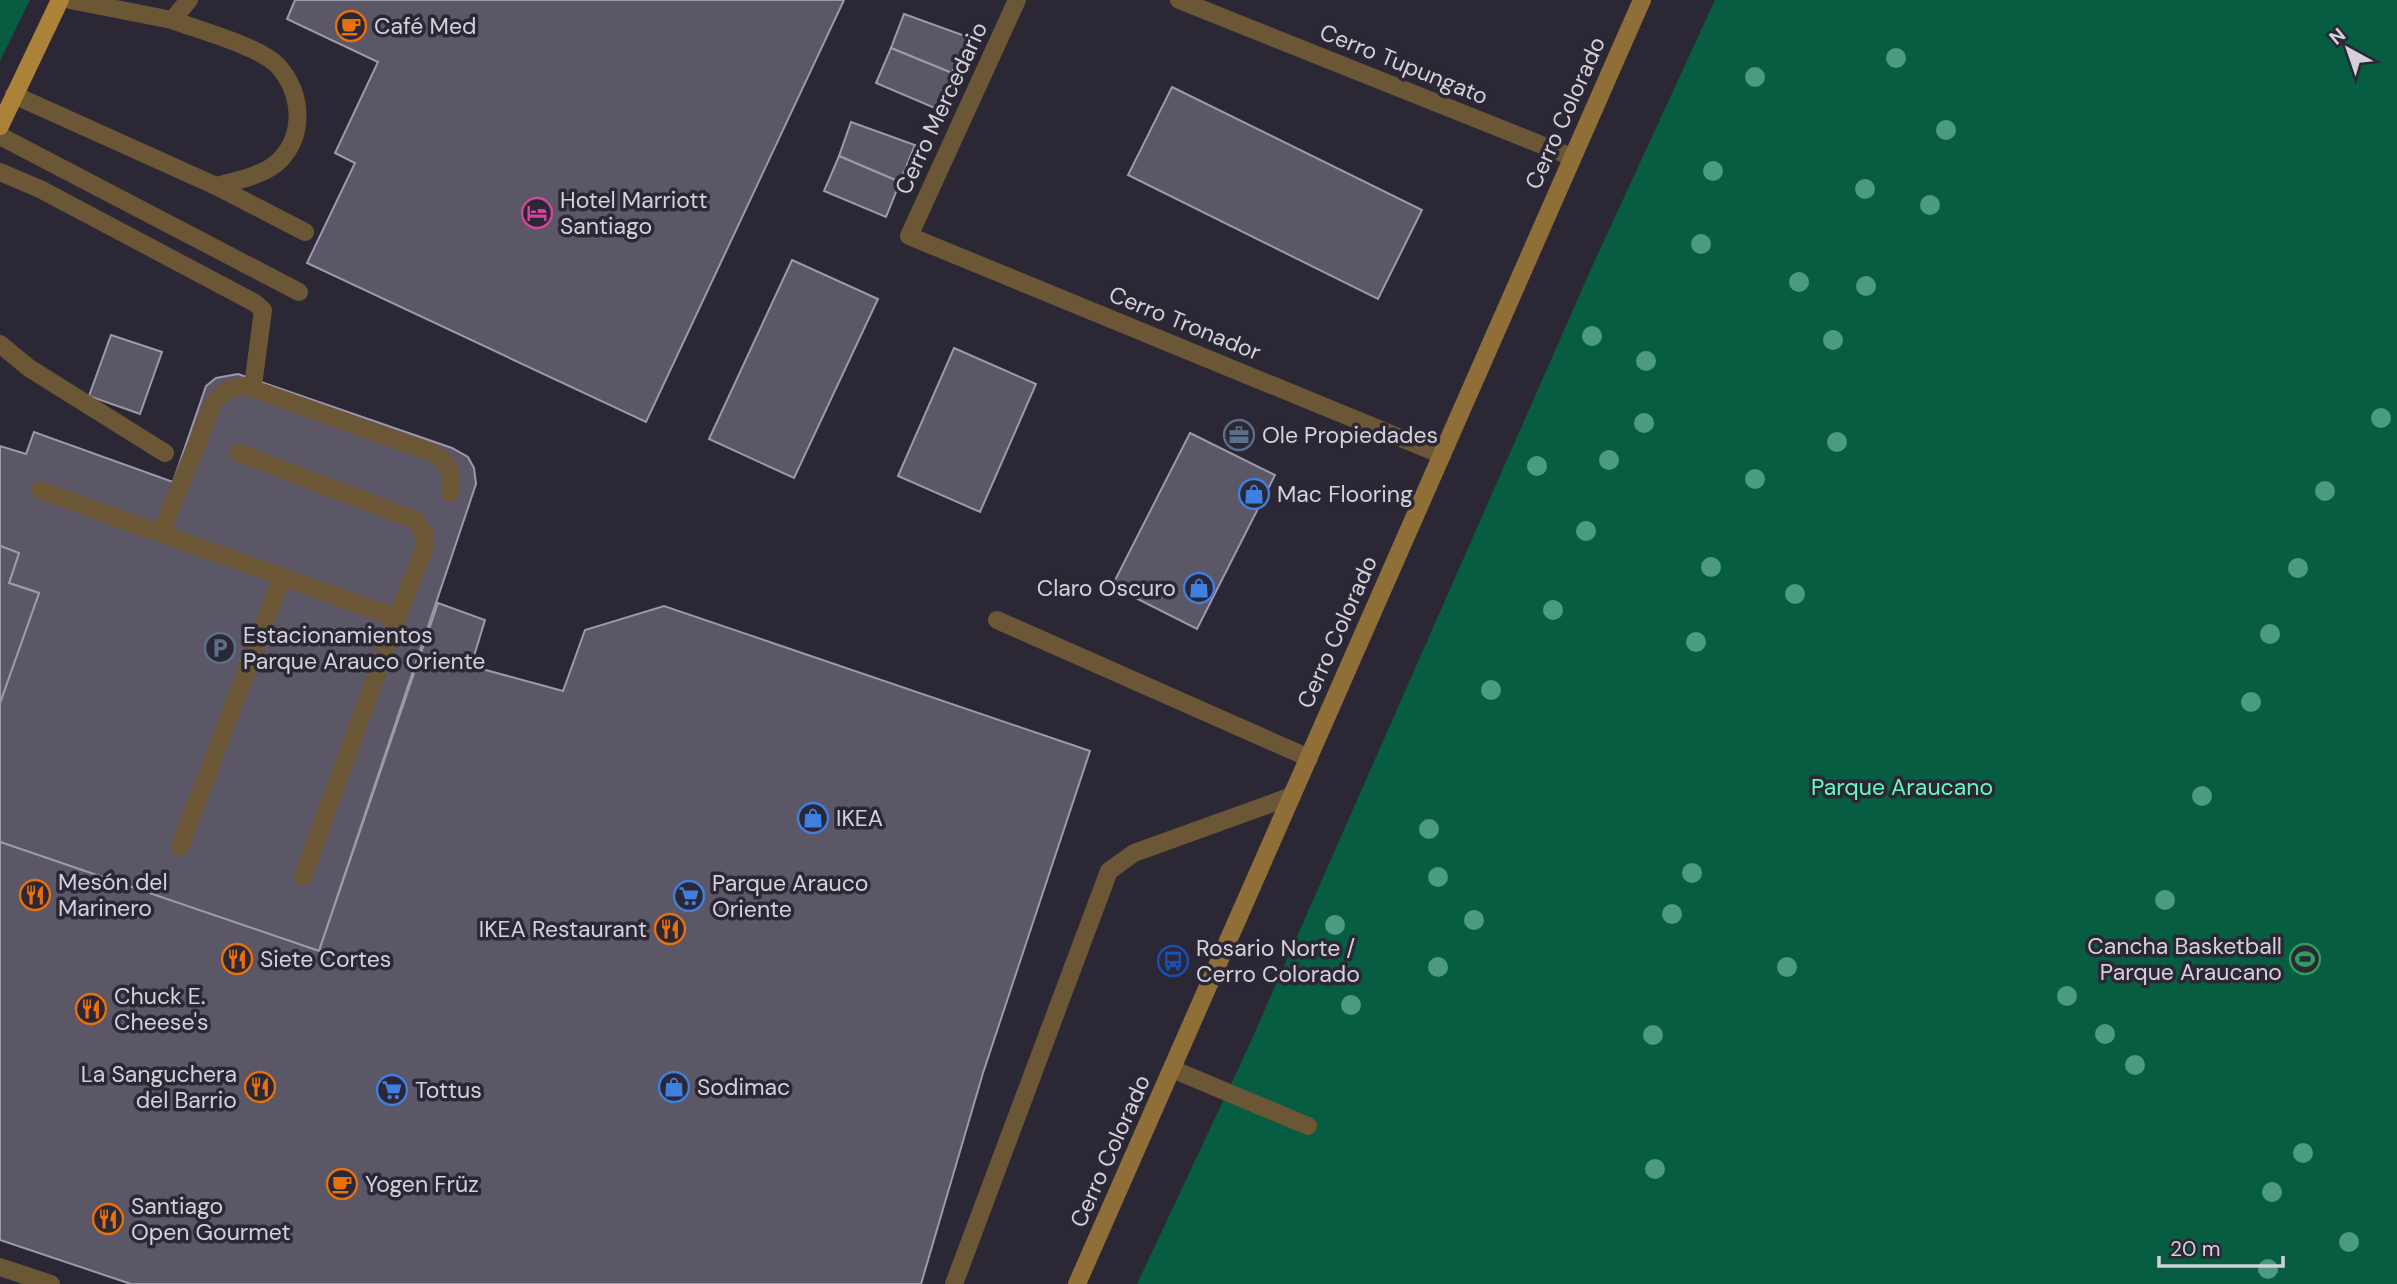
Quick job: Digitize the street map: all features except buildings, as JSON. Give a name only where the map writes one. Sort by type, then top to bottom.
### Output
[{"type":"main road","points":[[0,126],[60,0]]},
{"type":"street","points":[[70,0],[172,20],[255,51],[279,66],[294,94],[299,111],[297,133],[280,161],[249,177],[216,186]]},
{"type":"street","points":[[172,20],[189,0]]},
{"type":"street","name":"Cerro Mercedario","points":[[909,236],[1017,0]]},
{"type":"street","name":"Cerro Tupungato","points":[[1179,0],[1572,157]]},
{"type":"street","name":"Cerro Colorado","points":[[1077,1284],[1642,0]]},
{"type":"street","points":[[14,96],[216,186],[305,232]]},
{"type":"street","points":[[0,136],[299,292]]},
{"type":"street","points":[[0,172],[40,189],[255,303],[263,310],[254,378]]},
{"type":"street","name":"Cerro Tronador","points":[[909,236],[1442,455]]},
{"type":"street","points":[[0,344],[29,368],[166,453]]},
{"type":"street","points":[[161,533],[212,406],[218,397],[236,387],[245,386],[433,453],[450,468],[453,480],[450,493]]},
{"type":"street","points":[[239,453],[415,520],[425,535],[425,545],[303,876]]},
{"type":"street","points":[[40,490],[397,618]]},
{"type":"street","points":[[180,847],[282,577]]},
{"type":"street","points":[[997,620],[1309,758]]},
{"type":"street","points":[[954,1284],[1109,872],[1134,853],[1292,796]]},
{"type":"street","points":[[1172,1069],[1308,1126]]},
{"type":"street","points":[[0,1267],[51,1284]]},
{"type":"green space","points":[[0,0],[30,0],[0,61]]},
{"type":"green space","name":"Parque Araucano","points":[[1715,0],[2397,0],[2397,1284],[1137,1284],[1247,1050],[1591,269]]},
{"type":"place","name":"Café Med","points":[[351,26]]},
{"type":"place","name":"Hotel Marriott Santiago","points":[[537,213]]},
{"type":"place","name":"Ole Propiedades","points":[[1239,435]]},
{"type":"place","name":"Mac Flooring","points":[[1254,494]]},
{"type":"place","name":"Claro Oscuro","points":[[1199,588]]},
{"type":"place","name":"Estacionamientos Parque Arauco Oriente","points":[[220,648]]},
{"type":"place","name":"IKEA","points":[[813,818]]},
{"type":"place","name":"Mesón del Marinero","points":[[35,895]]},
{"type":"place","name":"Parque Arauco Oriente","points":[[689,896]]},
{"type":"place","name":"IKEA Restaurant","points":[[670,929]]},
{"type":"place","name":"Siete Cortes","points":[[237,959]]},
{"type":"place","name":"Cancha Basketball Parque Araucano","points":[[2305,959]]},
{"type":"place","name":"Rosario Norte / Cerro Colorado","points":[[1173,961]]},
{"type":"place","name":"Chuck E. Cheese's","points":[[91,1009]]},
{"type":"place","name":"La Sanguchera del Barrio","points":[[260,1087]]},
{"type":"place","name":"Sodimac","points":[[674,1087]]},
{"type":"place","name":"Tottus","points":[[392,1090]]},
{"type":"place","name":"Yogen Früz","points":[[342,1184]]},
{"type":"place","name":"Santiago Open Gourmet","points":[[108,1219]]}]
